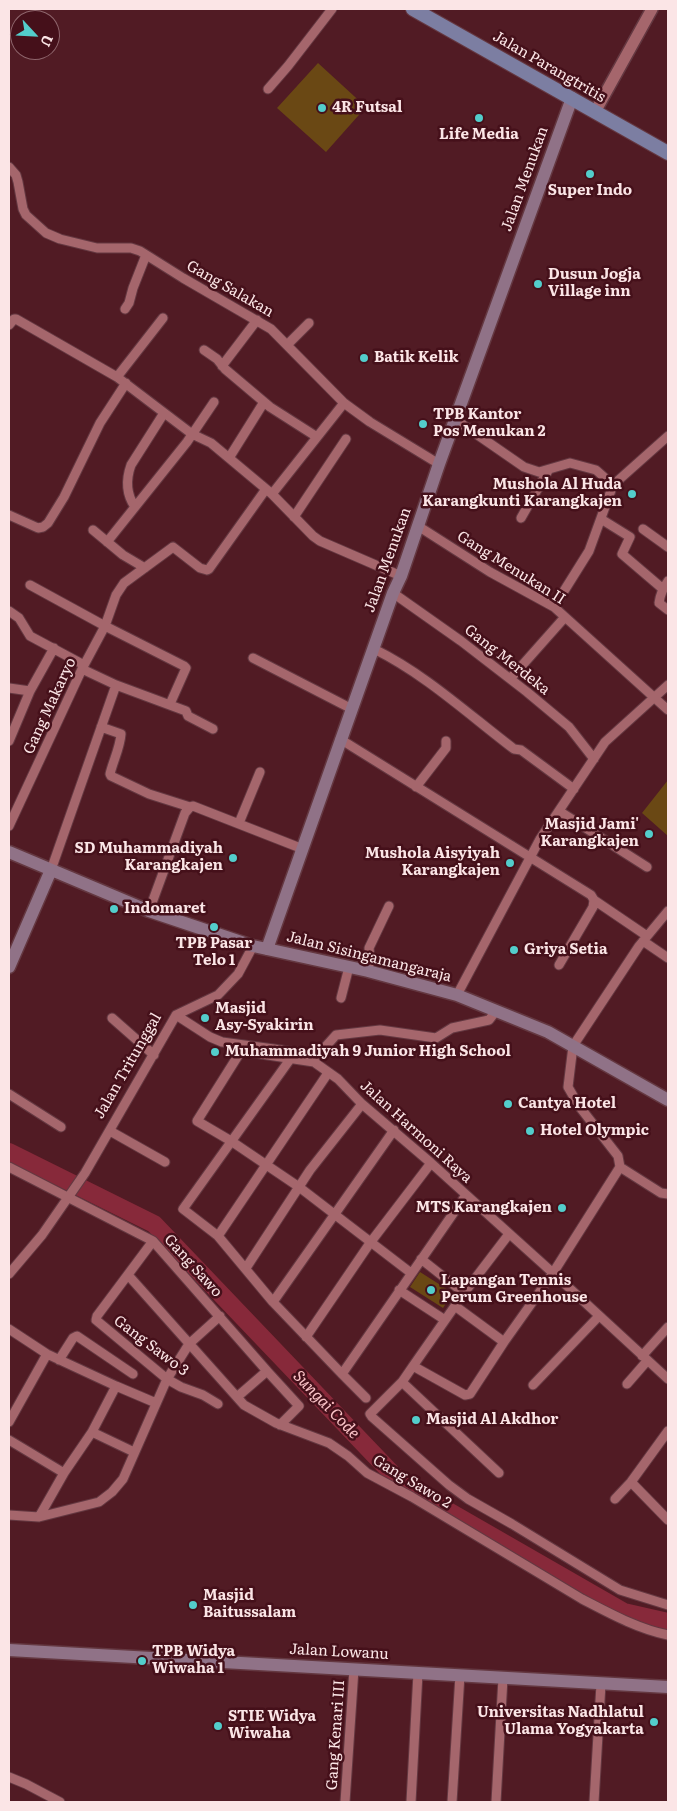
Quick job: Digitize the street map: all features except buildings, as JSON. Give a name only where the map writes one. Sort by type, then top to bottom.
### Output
[{"type":"main road","name":"Jalan Parangtritis","points":[[413,9],[429,12],[595,112],[668,153]]},
{"type":"main road","name":"Jalan Menukan","points":[[267,949],[340,739],[393,593],[401,576],[439,464],[572,98]]},
{"type":"main road","name":"Jalan Sisingamangaraja","points":[[9,852],[149,911],[253,946],[349,967],[457,995],[548,1032],[668,1100]]},
{"type":"main road","points":[[9,967],[51,870]]},
{"type":"main road","name":"Jalan Lowanu","points":[[9,1650],[668,1688]]},
{"type":"street","points":[[268,89],[332,9]]},
{"type":"street","points":[[595,112],[650,10]]},
{"type":"street","name":"Gang Salakan","points":[[9,166],[16,175],[26,215],[46,233],[60,239],[96,248],[134,248],[257,320],[274,331],[288,344],[344,402],[376,426],[439,464]]},
{"type":"street","points":[[125,309],[129,303],[132,288],[146,255]]},
{"type":"street","points":[[118,377],[163,318]]},
{"type":"street","points":[[9,325],[16,319],[118,377],[192,434],[210,443],[229,458],[269,492],[313,536],[327,545],[401,576]]},
{"type":"street","points":[[222,366],[257,320]]},
{"type":"street","points":[[288,344],[309,323]]},
{"type":"street","points":[[204,350],[217,359],[222,366],[264,402],[317,437]]},
{"type":"street","points":[[9,515],[38,528],[43,528],[48,523],[64,497],[100,423],[126,383]]},
{"type":"street","points":[[107,542],[192,434],[214,402]]},
{"type":"street","points":[[229,458],[264,402]]},
{"type":"street","points":[[269,492],[317,437],[344,402]]},
{"type":"street","points":[[135,507],[128,493],[127,479],[129,470],[164,413]]},
{"type":"street","points":[[456,420],[524,467],[539,472],[570,463],[596,470],[613,485]]},
{"type":"street","points":[[554,607],[589,551],[613,485],[668,436]]},
{"type":"street","points":[[294,517],[346,438]]},
{"type":"street","points":[[521,518],[548,470]]},
{"type":"street","name":"Gang Makaryo","points":[[9,826],[124,583],[173,547],[200,568],[210,569],[269,492]]},
{"type":"street","points":[[601,519],[630,537],[622,554],[665,585],[659,603],[668,610]]},
{"type":"street","name":"Gang Menukan II","points":[[418,526],[490,572],[554,607],[668,710]]},
{"type":"street","points":[[643,529],[668,547]]},
{"type":"street","points":[[93,530],[123,555],[145,568]]},
{"type":"street","points":[[30,585],[186,668],[170,704]]},
{"type":"street","name":"Gang Merdeka","points":[[393,593],[510,678],[570,727],[594,759]]},
{"type":"street","points":[[9,611],[18,618],[30,636],[54,648],[83,667],[116,685],[186,711],[188,716],[212,729]]},
{"type":"street","points":[[510,678],[565,617]]},
{"type":"street","points":[[9,742],[30,691],[54,648]]},
{"type":"street","points":[[374,648],[426,680],[514,749],[521,750],[574,789]]},
{"type":"street","points":[[253,658],[352,710]]},
{"type":"street","points":[[51,870],[116,685]]},
{"type":"street","points":[[457,995],[529,858],[605,742],[668,685]]},
{"type":"street","points":[[9,688],[30,691]]},
{"type":"street","points":[[101,728],[121,734],[111,767],[111,776],[149,794],[190,807],[193,806],[303,848]]},
{"type":"street","points":[[340,739],[591,895],[594,900],[668,958]]},
{"type":"street","points":[[416,787],[446,748],[446,741]]},
{"type":"street","points":[[239,823],[260,772]]},
{"type":"street","points":[[149,911],[185,813],[190,807]]},
{"type":"street","points":[[559,811],[647,867]]},
{"type":"street","points":[[559,966],[593,906],[594,900]]},
{"type":"street","points":[[368,972],[369,948],[389,906]]},
{"type":"street","points":[[413,1366],[467,1396],[470,1394],[553,1273],[620,1167],[618,1156],[579,1106],[568,1087],[573,1046],[645,939],[668,911]]},
{"type":"street","name":"Jalan Tritunggal","points":[[9,1274],[42,1235],[85,1173],[176,1015],[218,995],[238,974],[253,946]]},
{"type":"street","points":[[341,998],[349,967]]},
{"type":"street","points":[[176,1015],[210,1037],[222,1042],[318,1055],[336,1035],[380,1030],[436,1038],[452,1028],[489,1020],[496,1011]]},
{"type":"street","points":[[112,1018],[154,1055]]},
{"type":"street","name":"Jalan Harmoni Raya","points":[[231,1141],[197,1121],[241,1051],[314,1062],[338,1079],[362,1104],[394,1130],[668,1379]]},
{"type":"street","points":[[291,1058],[183,1210],[218,1236],[273,1302],[366,1398]]},
{"type":"street","points":[[218,1236],[328,1073]]},
{"type":"street","points":[[9,1094],[61,1127]]},
{"type":"street","points":[[246,1268],[310,1170],[362,1104]]},
{"type":"street","points":[[273,1302],[394,1130]]},
{"type":"street","points":[[110,1131],[166,1162]]},
{"type":"street","points":[[231,1141],[299,1187],[411,1274]]},
{"type":"street","points":[[306,1337],[370,1242],[431,1164]]},
{"type":"street","name":"Gang Sawo","points":[[9,1167],[70,1196],[153,1241],[299,1406],[280,1425]]},
{"type":"street","points":[[620,1167],[662,1193],[668,1194]]},
{"type":"street","points":[[342,1374],[466,1195]]},
{"type":"street","points":[[509,1234],[464,1292],[402,1382],[370,1414],[449,1485],[468,1499],[620,1590],[668,1605]]},
{"type":"street","points":[[128,1275],[153,1241]]},
{"type":"street","points":[[422,1259],[464,1292]]},
{"type":"street","name":"Gang Sawo 3","points":[[128,1275],[97,1316],[96,1320],[167,1379],[218,1404]]},
{"type":"street","name":"Gang Sawo 2","points":[[128,1275],[244,1405],[280,1425],[329,1443],[383,1483],[412,1497],[607,1612],[667,1630]]},
{"type":"street","points":[[399,1290],[445,1320]]},
{"type":"street","points":[[454,1306],[504,1342]]},
{"type":"street","points":[[9,1515],[39,1517],[99,1502],[106,1497],[123,1478],[167,1379],[189,1344],[220,1316]]},
{"type":"street","points":[[533,1385],[599,1316]]},
{"type":"street","points":[[627,1384],[668,1327]]},
{"type":"street","points":[[9,1329],[47,1354],[156,1403]]},
{"type":"street","points":[[59,1360],[73,1338],[77,1336],[133,1374]]},
{"type":"street","points":[[9,1422],[47,1354]]},
{"type":"street","points":[[237,1397],[267,1371]]},
{"type":"street","points":[[402,1382],[499,1473]]},
{"type":"street","points":[[39,1517],[64,1473],[92,1432],[116,1386]]},
{"type":"street","points":[[615,1499],[631,1482],[668,1431]]},
{"type":"street","points":[[92,1432],[134,1452]]},
{"type":"street","points":[[9,1440],[64,1473]]},
{"type":"street","points":[[631,1482],[668,1520]]},
{"type":"street","name":"Gang Kenari III","points":[[345,1802],[354,1669]]},
{"type":"street","points":[[411,1802],[418,1673]]},
{"type":"street","points":[[452,1802],[460,1676]]},
{"type":"street","points":[[496,1802],[503,1678]]},
{"type":"street","points":[[594,1802],[601,1684]]},
{"type":"street","points":[[9,1777],[60,1802]]},
{"type":"shaded area","name":"4R Futsal","points":[[318,63],[366,107],[326,152],[277,108]]},
{"type":"shaded area","points":[[668,780],[668,836],[642,813]]},
{"type":"shaded area","name":"Lapangan Tennis Perum Greenhouse","points":[[420,1272],[453,1293],[443,1308],[410,1287]]},
{"type":"waterway","name":"Sungai Code","points":[[9,1152],[154,1224],[403,1485],[624,1612],[668,1622]]},
{"type":"place","name":"4R Futsal","points":[[322,108]]},
{"type":"place","name":"Life Media","points":[[479,118]]},
{"type":"place","name":"Super Indo","points":[[590,174]]},
{"type":"place","name":"Dusun Jogja Village inn","points":[[538,284]]},
{"type":"place","name":"Batik Kelik","points":[[364,358]]},
{"type":"place","name":"TPB Kantor Pos Menukan 2","points":[[423,424]]},
{"type":"place","name":"Mushola Al Huda Karangkunti Karangkajen","points":[[632,494]]},
{"type":"place","name":"Masjid Jami' Karangkajen","points":[[649,834]]},
{"type":"place","name":"SD Muhammadiyah Karangkajen","points":[[233,858]]},
{"type":"place","name":"Mushola Aisyiyah Karangkajen","points":[[510,863]]},
{"type":"place","name":"Indomaret","points":[[114,909]]},
{"type":"place","name":"TPB Pasar Telo 1","points":[[214,927]]},
{"type":"place","name":"Griya Setia","points":[[514,950]]},
{"type":"place","name":"Masjid Asy-Syakirin","points":[[205,1018]]},
{"type":"place","name":"Muhammadiyah 9 Junior High School","points":[[215,1052]]},
{"type":"place","name":"Cantya Hotel","points":[[508,1104]]},
{"type":"place","name":"Hotel Olympic","points":[[530,1131]]},
{"type":"place","name":"MTS Karangkajen","points":[[562,1208]]},
{"type":"place","name":"Lapangan Tennis Perum Greenhouse","points":[[431,1290]]},
{"type":"place","name":"Masjid Al Akdhor","points":[[416,1420]]},
{"type":"place","name":"Masjid Baitussalam","points":[[193,1605]]},
{"type":"place","name":"TPB Widya Wiwaha 1","points":[[142,1661]]},
{"type":"place","name":"Universitas Nadhlatul Ulama Yogyakarta","points":[[654,1722]]},
{"type":"place","name":"STIE Widya Wiwaha","points":[[218,1726]]}]
